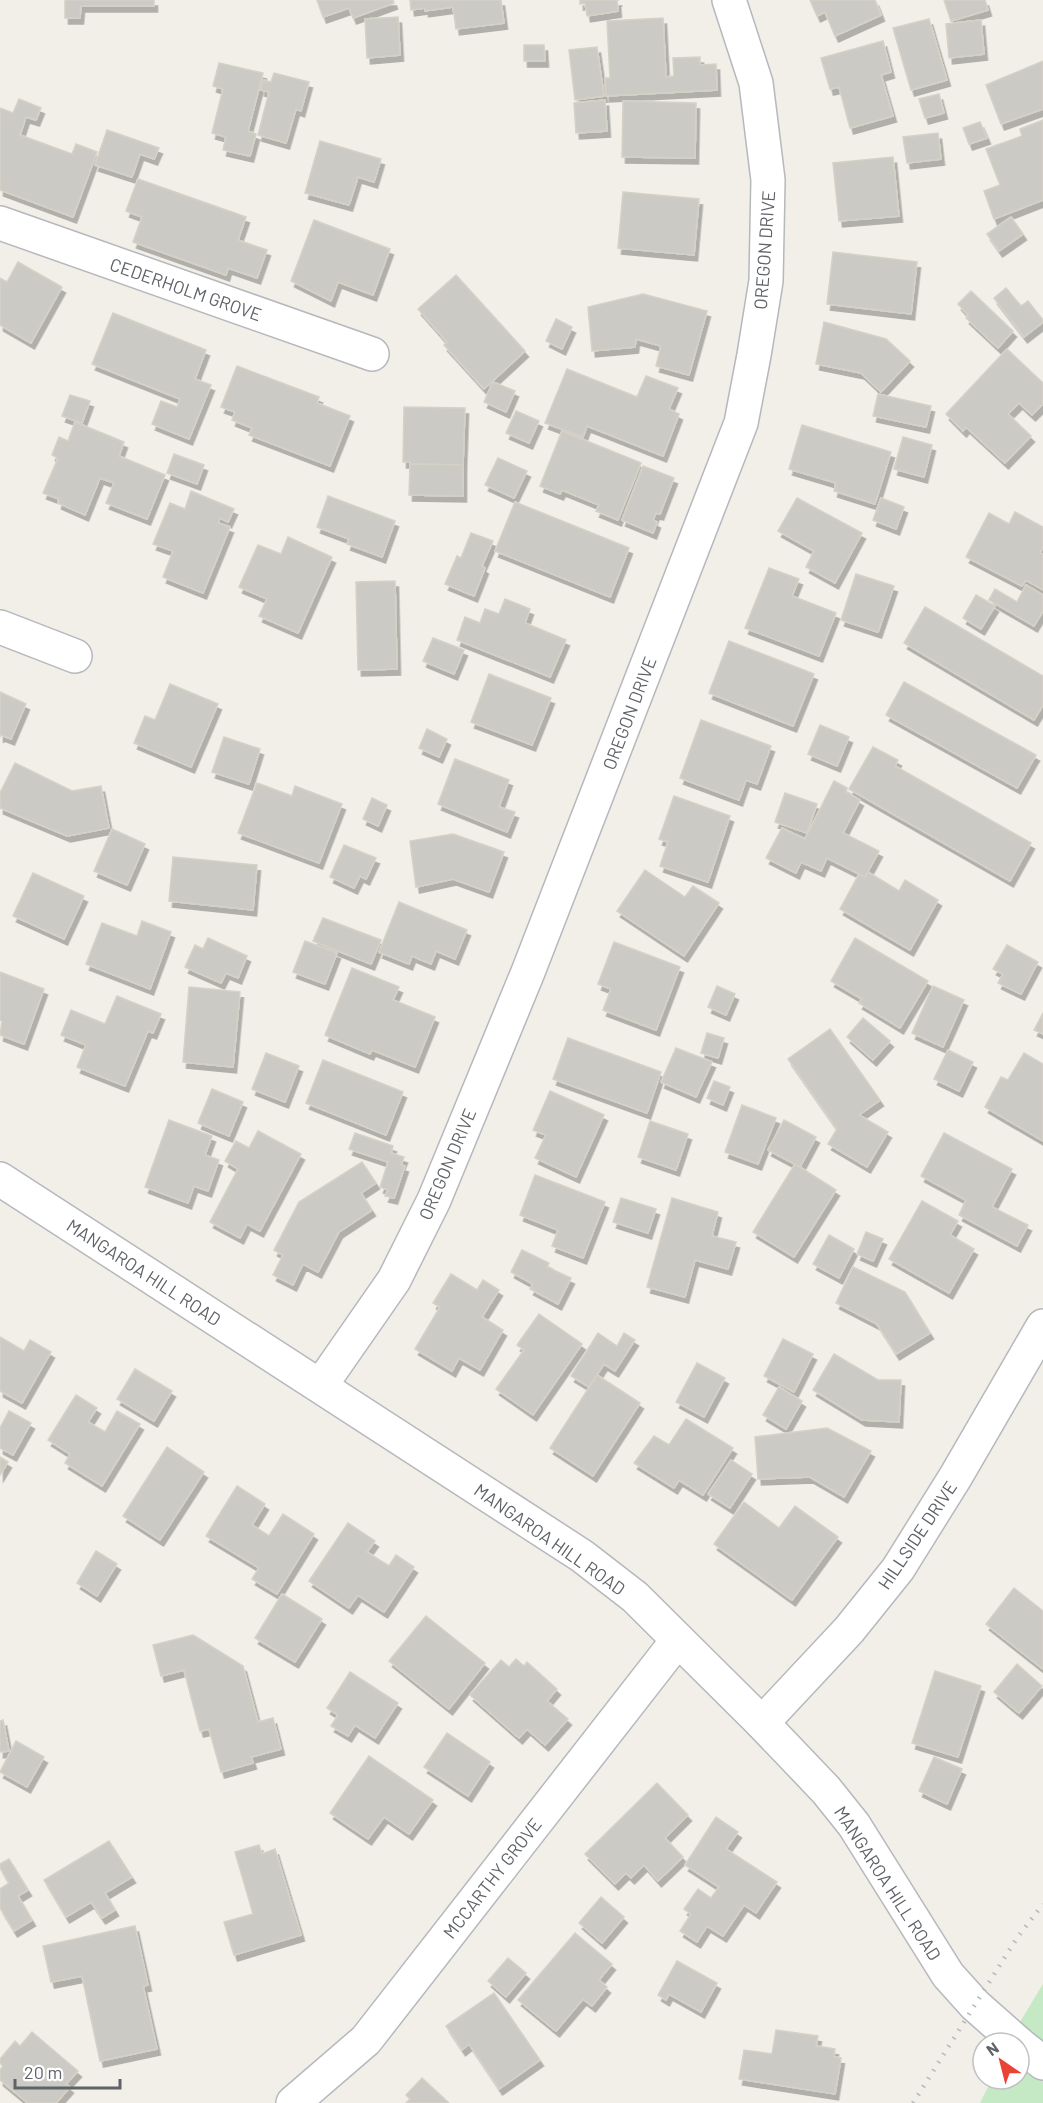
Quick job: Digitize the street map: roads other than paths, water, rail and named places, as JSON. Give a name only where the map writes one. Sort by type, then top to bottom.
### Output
[{"type":"street","name":"OREGON DRIVE","points":[[321,1385],[394,1280],[434,1200],[528,972],[741,423],[766,281],[768,180],[756,83],[729,0]]},
{"type":"street","name":"CEDERHOLM GROVE","points":[[0,223],[372,354]]},
{"type":"street","points":[[0,627],[75,656]]},
{"type":"street","name":"MANGAROA HILL ROAD","points":[[0,1179],[582,1556],[635,1597],[826,1790],[854,1825],[948,1975],[975,2005],[1004,2031]]},
{"type":"street","name":"HILLSIDE DRIVE","points":[[762,1723],[849,1630],[898,1569],[957,1476],[1043,1326]]},
{"type":"street","name":"MCCARTHY GROVE","points":[[293,2103],[366,2040],[677,1641]]},
{"type":"street","name":"MANGAROA HILL ROAD","points":[[1031,2053],[1043,2063]]},
{"type":"railway","points":[[913,2103],[1017,1938],[1043,1904]]}]
